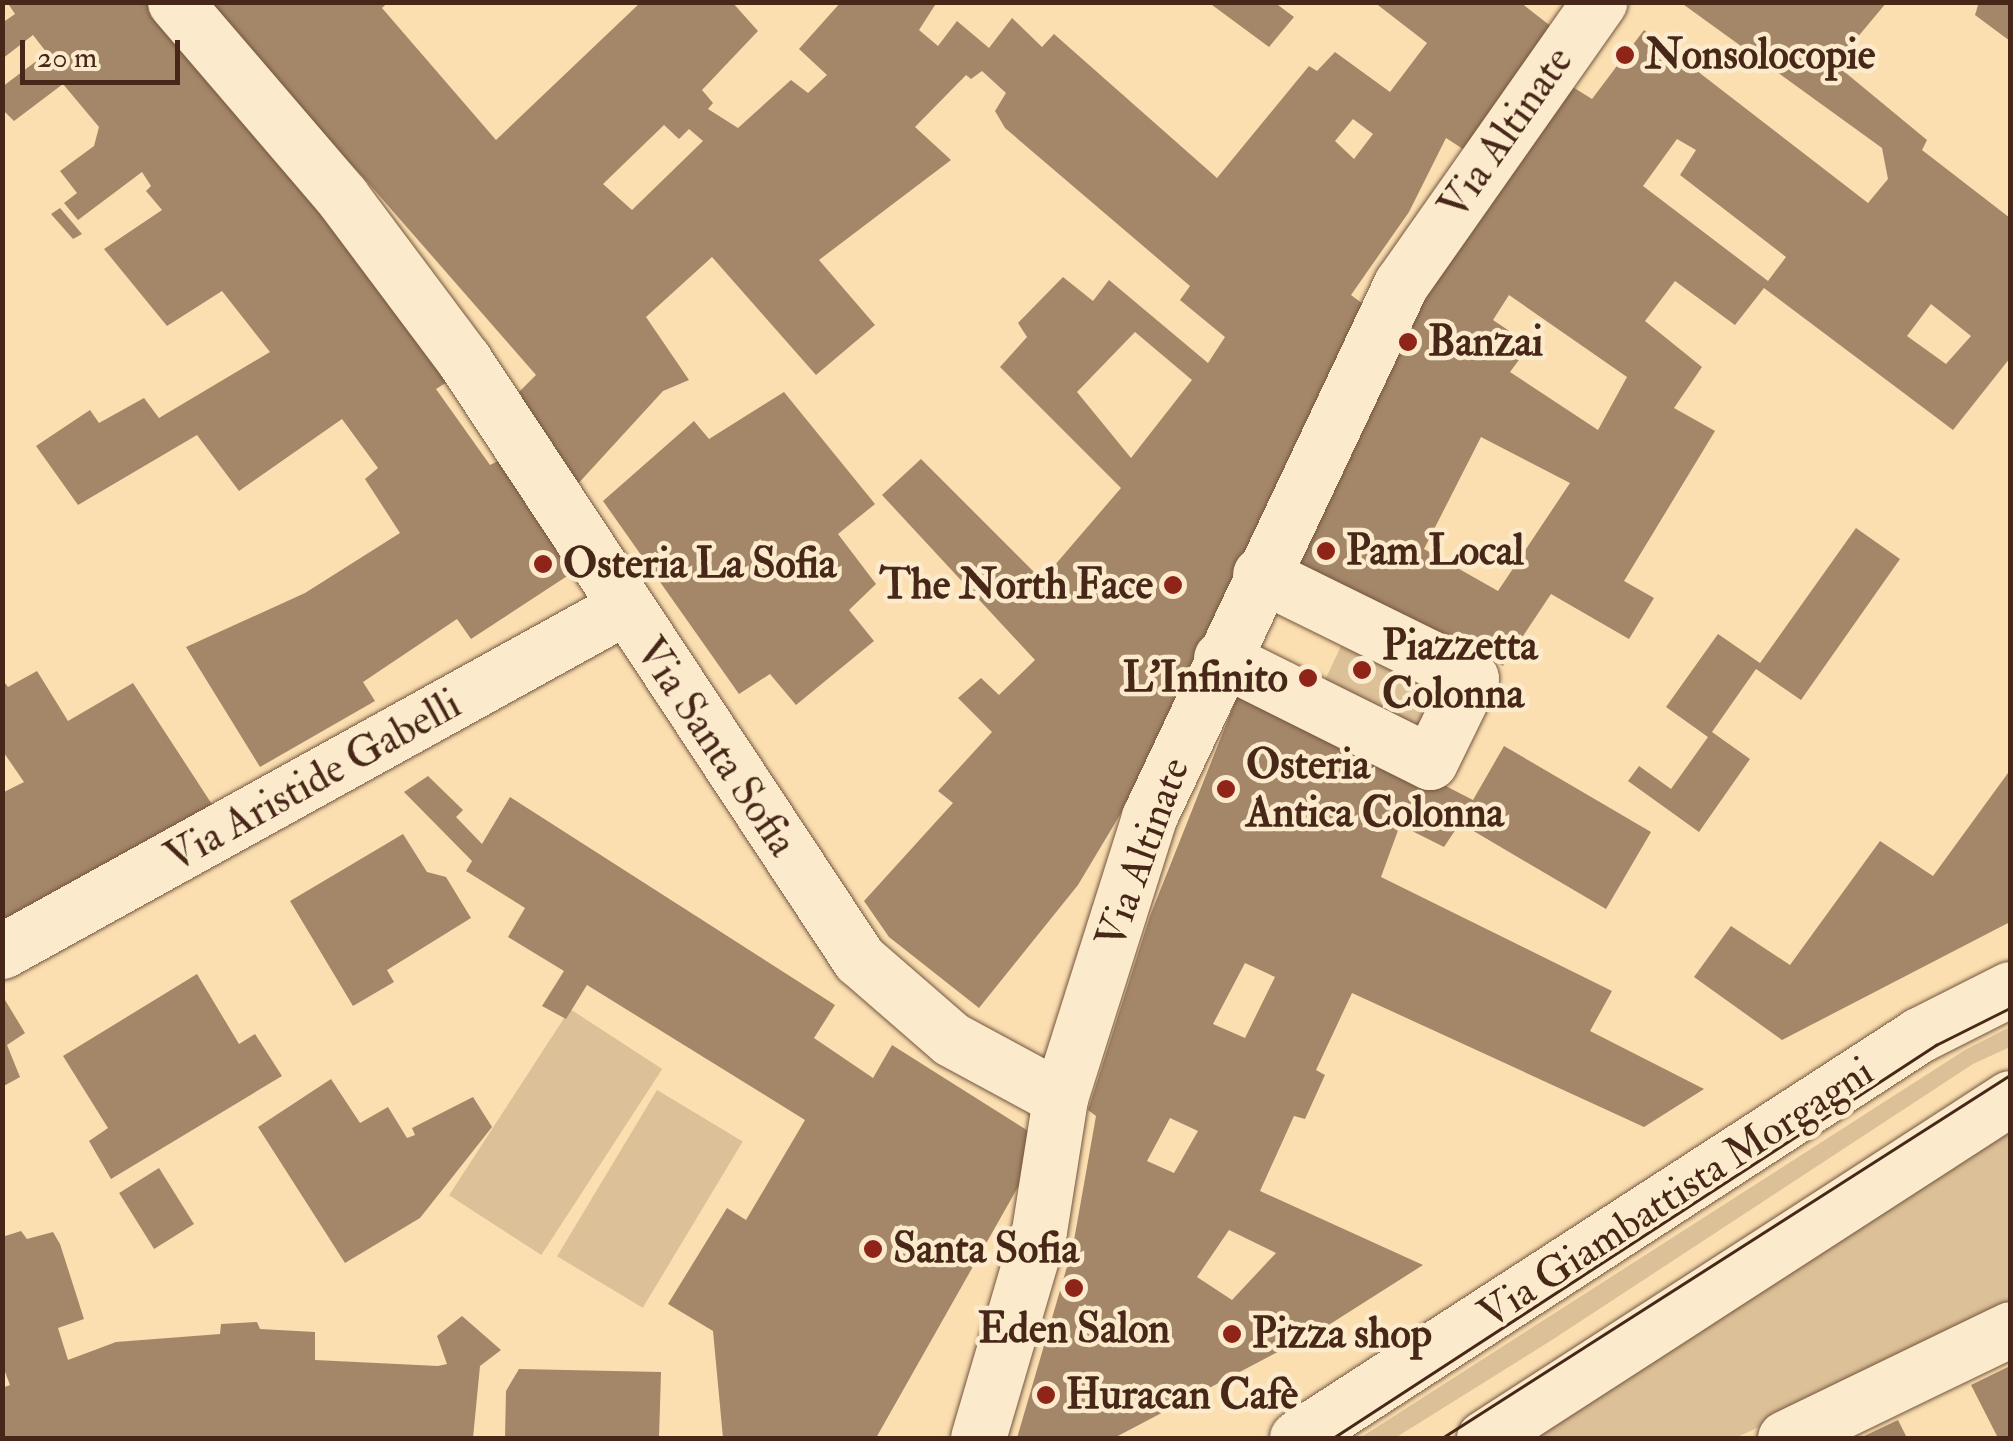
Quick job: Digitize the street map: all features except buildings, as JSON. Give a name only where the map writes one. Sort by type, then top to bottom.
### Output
[{"type":"street","name":"Via Santa Sofia","points":[[175,2],[342,197],[464,360],[623,608],[858,958],[951,1038],[1060,1098]]},
{"type":"street","name":"Via Altinate","points":[[978,1438],[1039,1232],[1060,1098],[1149,817],[1260,574],[1401,284],[1579,10]]},
{"type":"street","points":[[1221,658],[1430,762],[1471,678],[1260,574]]},
{"type":"street","name":"Via Aristide Gabelli","points":[[2,951],[623,608]]},
{"type":"street","name":"Via Giambattista Morgagni","points":[[1297,1438],[1919,1035],[2010,989]]},
{"type":"street","points":[[1484,1438],[2010,1098]]},
{"type":"street","points":[[1786,1438],[2010,1329]]},
{"type":"shaded area","points":[[1341,646],[1438,691],[1415,741],[1318,696]]},
{"type":"shaded area","points":[[570,1009],[662,1069],[541,1255],[449,1195]]},
{"type":"shaded area","points":[[2010,1027],[2010,1047],[1973,1064],[1555,1338],[1395,1438],[1360,1438],[1965,1050]]},
{"type":"shaded area","points":[[657,1090],[743,1142],[643,1308],[557,1256]]},
{"type":"shaded area","points":[[2010,1111],[2010,1312],[1735,1438],[1486,1438]]},
{"type":"tram line","points":[[1333,1438],[1936,1045],[2010,1008]]},
{"type":"tram line","points":[[1442,1438],[2010,1075]]},
{"type":"place","name":"Nonsolocopie","points":[[1625,55]]},
{"type":"place","name":"Banzai","points":[[1408,342]]},
{"type":"place","name":"Pam Local","points":[[1326,551]]},
{"type":"place","name":"Osteria La Sofia","points":[[543,564]]},
{"type":"place","name":"The North Face","points":[[1173,585]]},
{"type":"place","name":"Piazzetta Colonna","points":[[1362,670]]},
{"type":"place","name":"L'Infinito","points":[[1308,678]]},
{"type":"place","name":"Osteria Antica Colonna","points":[[1226,789]]},
{"type":"place","name":"Santa Sofia","points":[[873,1249]]},
{"type":"place","name":"Eden Salon","points":[[1074,1288]]},
{"type":"place","name":"Pizza shop","points":[[1232,1334]]},
{"type":"place","name":"Huracan Cafè","points":[[1046,1395]]}]
